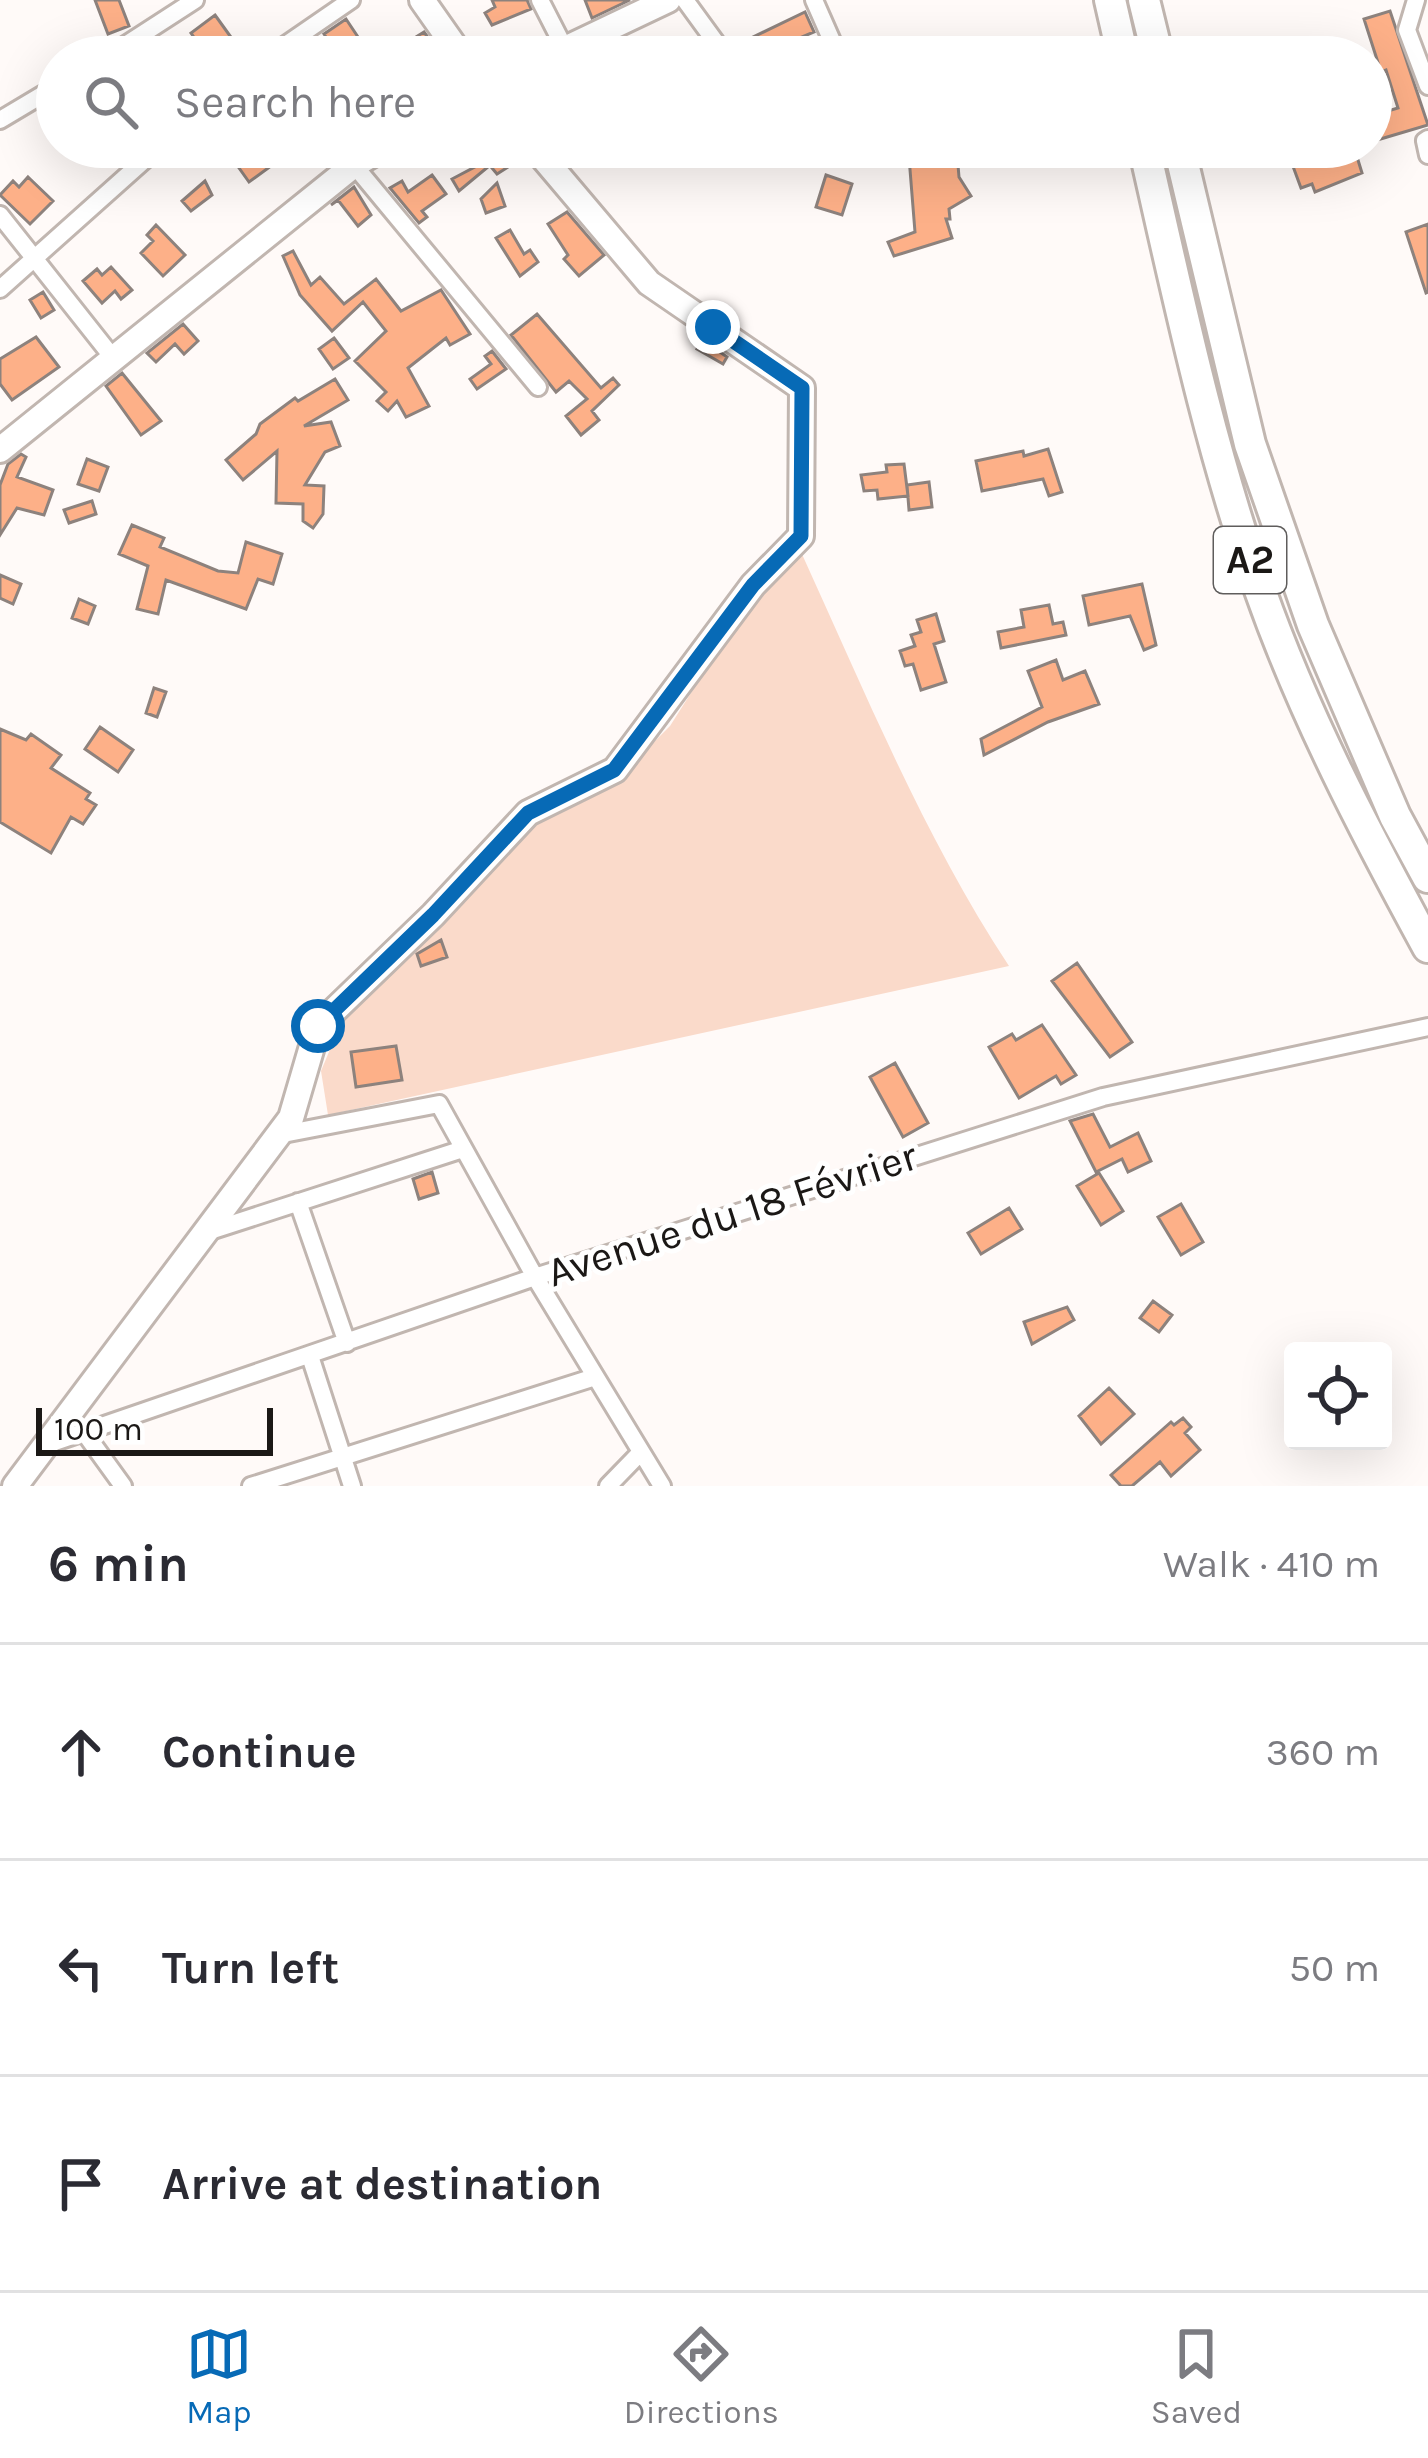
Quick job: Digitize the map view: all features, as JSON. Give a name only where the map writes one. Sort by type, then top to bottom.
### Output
[{"type":"highway","points":[[1110,0],[1119,36]]},
{"type":"highway","points":[[1144,0],[1153,36]]},
{"type":"highway","name":"A2","points":[[1149,168],[1224,481],[1260,592],[1308,712],[1428,946]]},
{"type":"highway","name":"A2","points":[[1184,168],[1257,464],[1313,626],[1395,816],[1428,877]]},
{"type":"street","points":[[134,36],[169,8],[195,0]]},
{"type":"street","points":[[299,36],[351,0]]},
{"type":"street","points":[[422,0],[447,36]]},
{"type":"street","points":[[541,0],[552,36]]},
{"type":"street","points":[[585,36],[632,8],[668,0]]},
{"type":"street","points":[[686,0],[711,36]]},
{"type":"street","points":[[814,0],[830,36]]},
{"type":"street","points":[[1416,0],[1407,30],[1428,86]]},
{"type":"street","points":[[0,120],[36,99]]},
{"type":"street","points":[[1428,139],[1428,154]]},
{"type":"street","points":[[0,289],[136,168]]},
{"type":"street","points":[[0,449],[350,168]]},
{"type":"street","points":[[356,168],[538,387]]},
{"type":"street","points":[[15,1486],[291,1118],[318,1026],[433,915],[528,813],[614,770],[753,585],[801,536],[802,388],[649,283],[552,168]]},
{"type":"street","points":[[0,215],[114,359]]},
{"type":"street","name":"Avenue du 18 Février","points":[[48,1444],[535,1277],[1103,1097],[1422,1029]]},
{"type":"street","points":[[277,1136],[439,1104],[535,1277],[662,1486]]},
{"type":"street","points":[[205,1232],[463,1149]]},
{"type":"street","points":[[298,1202],[347,1343]]},
{"type":"street","points":[[310,1356],[352,1486]]},
{"type":"street","points":[[251,1486],[595,1377]]},
{"type":"street","points":[[84,1432],[123,1486]]},
{"type":"street","points":[[608,1486],[641,1452]]},
{"type":"shaded area","points":[[801,552],[923,815],[1009,966],[328,1115],[321,1071],[341,1023],[532,824],[588,798],[623,773],[670,726],[748,603]]},
{"type":"building","points":[[95,0],[119,0],[129,26],[108,34]]},
{"type":"building","points":[[492,0],[527,0],[531,9],[492,25],[485,13],[495,7]]},
{"type":"building","points":[[585,0],[630,0],[592,18]]},
{"type":"building","points":[[1390,11],[1428,125],[1392,136],[1392,110],[1398,108],[1392,89],[1392,36],[1369,36],[1364,19]]},
{"type":"building","points":[[805,12],[814,32],[804,36],[755,36]]},
{"type":"building","points":[[215,15],[230,36],[193,36],[191,33]]},
{"type":"building","points":[[346,19],[357,36],[325,36]]},
{"type":"building","points":[[239,168],[268,168],[249,182]]},
{"type":"building","points":[[473,168],[487,168],[459,191],[452,179]]},
{"type":"building","points":[[910,168],[958,168],[971,196],[949,209],[950,219],[946,219],[952,238],[894,256],[888,242],[915,232]]},
{"type":"building","points":[[1294,168],[1360,168],[1362,173],[1315,192],[1312,184],[1301,188]]},
{"type":"building","points":[[432,175],[446,194],[422,211],[427,217],[419,223],[390,188],[402,181],[408,192]]},
{"type":"building","points":[[826,175],[852,184],[842,215],[816,207]]},
{"type":"building","points":[[28,177],[53,201],[30,224],[0,195],[13,181],[19,187]]},
{"type":"building","points":[[205,181],[212,195],[191,211],[182,201]]},
{"type":"building","points":[[497,183],[505,206],[486,213],[481,199]]},
{"type":"building","points":[[354,187],[371,215],[358,226],[338,200],[331,205]]},
{"type":"building","points":[[567,212],[604,255],[579,276],[564,259],[568,255],[548,224]]},
{"type":"building","points":[[1428,224],[1428,292],[1426,293],[1406,232]]},
{"type":"building","points":[[156,225],[185,255],[163,276],[141,253],[153,241],[147,235]]},
{"type":"building","points":[[510,230],[524,254],[530,250],[538,262],[520,276],[496,238]]},
{"type":"building","points":[[293,251],[311,285],[320,277],[344,304],[376,279],[401,311],[441,290],[470,334],[450,345],[446,338],[408,368],[429,406],[406,417],[397,401],[388,411],[377,401],[386,392],[355,361],[386,331],[363,302],[332,331],[300,295],[283,256]]},
{"type":"building","points":[[111,267],[132,290],[121,299],[115,291],[102,303],[83,281],[97,269],[102,275]]},
{"type":"building","points":[[43,292],[54,310],[41,318],[30,300]]},
{"type":"building","points":[[537,314],[601,388],[613,378],[619,385],[592,411],[599,420],[581,435],[566,416],[587,399],[569,381],[556,392],[511,335]]},
{"type":"building","points":[[183,324],[198,341],[184,354],[175,344],[156,362],[147,353]]},
{"type":"building","points":[[36,337],[59,367],[12,400],[0,384],[0,359]]},
{"type":"building","points":[[334,338],[349,358],[333,369],[319,349]]},
{"type":"building","points":[[703,340],[727,357],[723,364],[697,349]]},
{"type":"building","points":[[492,351],[506,369],[477,389],[470,379],[491,364],[485,356]]},
{"type":"building","points":[[122,373],[161,421],[141,435],[106,386]]},
{"type":"building","points":[[335,379],[348,400],[304,426],[331,422],[340,446],[325,452],[305,485],[324,486],[323,514],[313,528],[303,521],[303,504],[276,503],[277,451],[243,480],[226,460],[256,434],[260,424],[295,398],[298,401]]},
{"type":"building","points":[[1048,449],[1062,492],[1049,496],[1043,479],[982,491],[976,461]]},
{"type":"building","points":[[21,454],[26,457],[17,477],[53,490],[44,515],[17,508],[0,535],[0,485],[8,464]]},
{"type":"building","points":[[87,459],[108,467],[99,491],[78,484]]},
{"type":"building","points":[[904,464],[908,496],[878,499],[877,490],[864,491],[861,475]]},
{"type":"building","points":[[929,482],[932,507],[909,510],[907,485]]},
{"type":"building","points":[[92,501],[96,514],[69,523],[64,510]]},
{"type":"building","points":[[132,525],[164,538],[160,547],[218,571],[238,573],[246,542],[282,554],[273,584],[258,579],[246,609],[166,580],[158,614],[137,609],[148,566],[119,554]]},
{"type":"building","points":[[0,575],[21,584],[13,604],[0,598]]},
{"type":"building","points":[[1142,584],[1156,645],[1144,650],[1130,616],[1089,625],[1083,596]]},
{"type":"building","points":[[79,599],[95,606],[88,624],[72,618]]},
{"type":"building","points":[[1049,605],[1053,624],[1063,622],[1066,635],[1001,648],[998,632],[1024,627],[1021,610]]},
{"type":"building","points":[[936,614],[944,641],[934,644],[946,682],[921,690],[913,664],[905,666],[900,651],[915,646],[911,635],[921,632],[917,620]]},
{"type":"building","points":[[1056,660],[1063,680],[1085,671],[1099,704],[1048,722],[984,755],[981,739],[1042,707],[1028,671]]},
{"type":"building","points":[[154,688],[166,692],[157,717],[146,713]]},
{"type":"building","points":[[100,727],[133,750],[118,772],[85,749]]},
{"type":"building","points":[[0,729],[26,740],[31,734],[61,755],[51,768],[90,793],[86,799],[96,805],[83,824],[71,817],[51,853],[0,822]]},
{"type":"building","points":[[441,940],[447,957],[421,966],[417,954]]},
{"type":"building","points":[[1077,963],[1132,1042],[1110,1057],[1052,981]]},
{"type":"building","points":[[1042,1025],[1076,1075],[1061,1084],[1056,1076],[1019,1098],[989,1047],[1012,1034],[1016,1040]]},
{"type":"building","points":[[396,1046],[402,1080],[356,1087],[351,1052]]},
{"type":"building","points":[[895,1063],[928,1123],[903,1137],[870,1077]]},
{"type":"building","points":[[1093,1114],[1110,1147],[1138,1133],[1151,1161],[1128,1172],[1122,1159],[1096,1172],[1070,1121]]},
{"type":"building","points":[[432,1172],[438,1193],[419,1199],[413,1179]]},
{"type":"building","points":[[1099,1173],[1123,1211],[1101,1225],[1077,1186]]},
{"type":"building","points":[[1181,1204],[1203,1242],[1181,1255],[1158,1217]]},
{"type":"building","points":[[1009,1208],[1022,1229],[981,1254],[968,1233]]},
{"type":"building","points":[[1153,1301],[1172,1315],[1159,1332],[1140,1318]]},
{"type":"building","points":[[1067,1307],[1074,1320],[1032,1344],[1024,1322]]},
{"type":"building","points":[[1109,1388],[1134,1414],[1101,1444],[1079,1416]]},
{"type":"building","points":[[1183,1418],[1191,1427],[1185,1433],[1200,1450],[1171,1476],[1160,1462],[1132,1486],[1121,1486],[1111,1475],[1171,1422],[1174,1425]]},
{"type":"route","points":[[318,1026],[433,915],[528,813],[614,770],[753,585],[801,536],[802,388],[713,327]]}]
